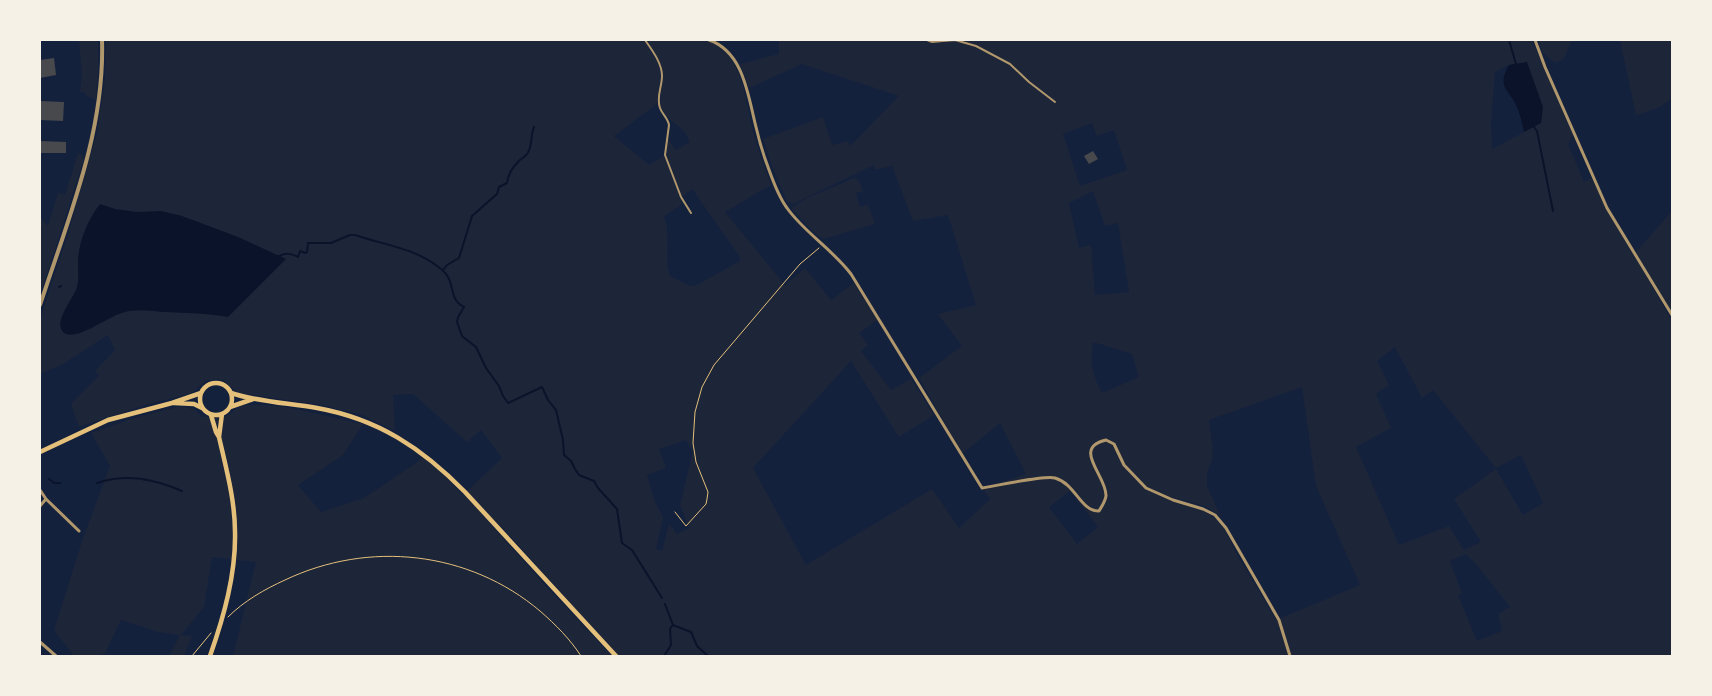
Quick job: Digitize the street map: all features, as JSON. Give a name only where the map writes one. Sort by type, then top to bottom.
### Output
[{"type":"main road","points":[[202,408],[200,400],[201,393],[205,387],[216,383],[226,387],[231,393],[232,402],[222,414],[219,437]]},
{"type":"main road","points":[[40,452],[108,420],[172,403],[201,393]]},
{"type":"main road","points":[[231,393],[254,399],[320,408],[360,419],[400,437],[424,454],[465,492],[616,656]]},
{"type":"main road","points":[[230,406],[254,399]]},
{"type":"main road","points":[[172,403],[194,404],[211,415],[219,437],[232,498],[236,531],[234,564],[228,596],[210,656]]},
{"type":"main road","points":[[211,415],[222,414]]},
{"type":"street","points":[[40,305],[91,143],[101,86],[102,40]]},
{"type":"street","points":[[709,40],[721,46],[742,72],[747,86],[758,137],[780,196],[788,209],[840,260],[851,274],[982,488],[1052,477],[1065,482],[1087,508],[1099,511],[1104,504],[1106,496],[1104,482],[1093,465],[1090,456],[1093,446],[1100,441],[1106,440],[1114,444],[1124,465],[1146,488],[1173,500],[1203,509],[1215,515],[1221,521],[1278,620],[1290,656]]},
{"type":"street","points":[[1534,40],[1607,208],[1672,315]]},
{"type":"street","points":[[40,490],[46,499],[79,530]]},
{"type":"street","points":[[40,506],[46,499]]},
{"type":"street","points":[[40,642],[56,656]]},
{"type":"lane","points":[[645,40],[661,67],[662,77],[658,98],[660,109],[669,121],[665,155],[681,197],[691,213]]},
{"type":"lane","points":[[720,40],[721,46]]},
{"type":"lane","points":[[927,40],[932,42],[955,40],[976,46],[1010,64],[1028,82],[1056,102]]},
{"type":"path","points":[[675,512],[686,526],[706,504],[706,486],[696,462],[692,443],[696,412],[702,387],[714,365],[800,264],[822,243]]},
{"type":"path","points":[[232,613],[264,590],[308,569],[332,562],[358,557],[378,556],[426,559],[451,564],[479,574],[528,601],[566,636],[581,656]]},
{"type":"path","points":[[192,656],[202,644]]},
{"type":"shaded area","points":[[698,39],[717,46],[727,54],[741,79],[756,140],[771,185],[725,212],[785,285],[805,268],[831,300],[854,283],[877,320],[859,333],[868,345],[861,351],[891,390],[911,379],[934,415],[899,437],[851,361],[753,468],[806,565],[932,489],[959,528],[990,499],[983,489],[1026,474],[1000,423],[962,454],[919,378],[962,346],[938,314],[976,305],[948,215],[913,221],[892,166],[875,170],[874,165],[793,204],[787,202],[773,169],[763,139],[823,117],[832,145],[848,141],[850,146],[899,96],[802,64],[749,88],[740,64],[779,54],[779,40],[924,40],[943,43],[948,40],[1532,40],[1573,135],[1568,144],[1584,182],[1592,178],[1606,208],[1672,321],[1672,656],[618,656],[500,525],[481,513],[612,656],[233,656],[256,562],[212,557],[204,607],[181,635],[192,636],[184,656],[169,656],[180,635],[158,632],[121,620],[105,653],[98,656],[74,656],[54,630],[83,538],[110,466],[91,433],[134,418],[176,407],[186,407],[195,410],[202,417],[226,416],[242,405],[286,407],[363,424],[343,455],[298,485],[321,512],[364,498],[423,457],[463,495],[502,458],[481,430],[467,442],[413,394],[393,395],[395,431],[362,415],[322,405],[238,393],[224,381],[218,379],[205,381],[192,393],[142,406],[79,427],[71,404],[99,376],[95,371],[115,350],[108,335],[63,364],[40,374],[40,319],[68,234],[97,133],[105,77],[106,40],[643,40],[658,64],[660,85],[657,104],[614,136],[649,165],[664,156],[682,204],[664,216],[667,231],[668,268],[670,276],[690,286],[695,286],[740,261],[740,257],[692,189],[682,197],[675,182],[668,162],[668,139],[676,150],[690,142],[685,132],[667,117],[660,106],[662,66],[646,40]],"holes":[[[1526,62],[1542,107],[1541,123],[1492,149],[1491,123],[1495,72],[1509,65]],[[1092,123],[1097,136],[1114,130],[1127,170],[1080,186],[1063,134]],[[1093,191],[1105,226],[1118,223],[1129,292],[1095,295],[1091,245],[1079,248],[1069,203]],[[1093,342],[1132,354],[1139,377],[1102,393],[1094,374]],[[1395,347],[1422,398],[1433,390],[1496,468],[1521,455],[1543,503],[1523,515],[1496,469],[1454,499],[1481,542],[1464,550],[1449,526],[1399,545],[1356,447],[1391,428],[1376,394],[1389,385],[1377,361]],[[1302,387],[1316,486],[1360,585],[1276,620],[1235,551],[1225,529],[1216,519],[1203,510],[1170,501],[1171,497],[1204,506],[1220,515],[1207,486],[1207,473],[1213,449],[1209,420]],[[686,440],[693,451],[680,505],[689,528],[677,534],[669,524],[662,551],[656,549],[663,517],[655,502],[647,475],[666,468],[659,449]],[[1070,491],[1098,527],[1077,544],[1049,507]],[[1466,554],[1510,607],[1498,614],[1502,631],[1477,641],[1458,595],[1462,593],[1450,561]]]},
{"type":"shaded area","points":[[79,40],[98,40],[96,100],[87,96],[84,92],[80,92],[82,74]]},
{"type":"shaded area","points":[[1538,40],[1575,40],[1571,42],[1564,59],[1555,63],[1542,52]]},
{"type":"shaded area","points":[[1620,40],[1672,40],[1672,99],[1658,108],[1636,115]]},
{"type":"shaded area","points":[[1527,62],[1543,107],[1541,123],[1524,132],[1521,118],[1505,86],[1504,78],[1509,65]]},
{"type":"shaded area","points":[[78,153],[83,156],[83,162],[40,296],[40,216],[48,226],[58,193],[65,195]]},
{"type":"shaded area","points":[[854,178],[858,179],[863,191],[856,193],[860,207],[868,205],[875,224],[823,239],[813,232],[791,208],[807,198]]},
{"type":"shaded area","points":[[100,204],[115,209],[137,212],[161,211],[182,216],[238,237],[286,259],[228,317],[196,313],[130,311],[114,316],[90,329],[68,335],[63,332],[61,327],[62,316],[77,287],[78,260],[82,238]]},
{"type":"shaded area","points":[[1672,211],[1672,312],[1636,252]]},
{"type":"building","points":[[54,58],[56,75],[40,78],[40,60]]},
{"type":"building","points":[[40,101],[64,102],[63,121],[40,120]]},
{"type":"building","points":[[40,141],[66,142],[66,153],[40,153]]},
{"type":"building","points":[[1093,151],[1098,159],[1089,164],[1084,156]]},
{"type":"waterway","points":[[1509,40],[1516,64]]},
{"type":"waterway","points":[[443,270],[447,265],[459,258],[472,216],[497,194],[499,187],[507,183],[512,169],[527,154],[534,127]]},
{"type":"waterway","points":[[1534,127],[1537,131],[1553,211]]},
{"type":"waterway","points":[[279,256],[289,254],[298,257],[300,251],[307,252],[308,243],[331,243],[350,235],[355,235],[421,256],[441,269],[449,279],[455,299],[464,307],[457,322],[462,336],[476,347],[486,368],[508,403],[542,387],[548,400],[556,410],[563,440],[564,455],[571,461],[579,475],[594,481],[617,509],[622,543],[632,550],[662,598]]},
{"type":"waterway","points":[[97,483],[119,478],[130,478],[161,483],[182,491]]},
{"type":"waterway","points":[[49,479],[54,483],[60,483]]},
{"type":"waterway","points":[[665,604],[673,625],[691,632],[697,646],[708,656]]},
{"type":"waterway","points":[[664,656],[671,645],[670,629],[672,626]]}]
